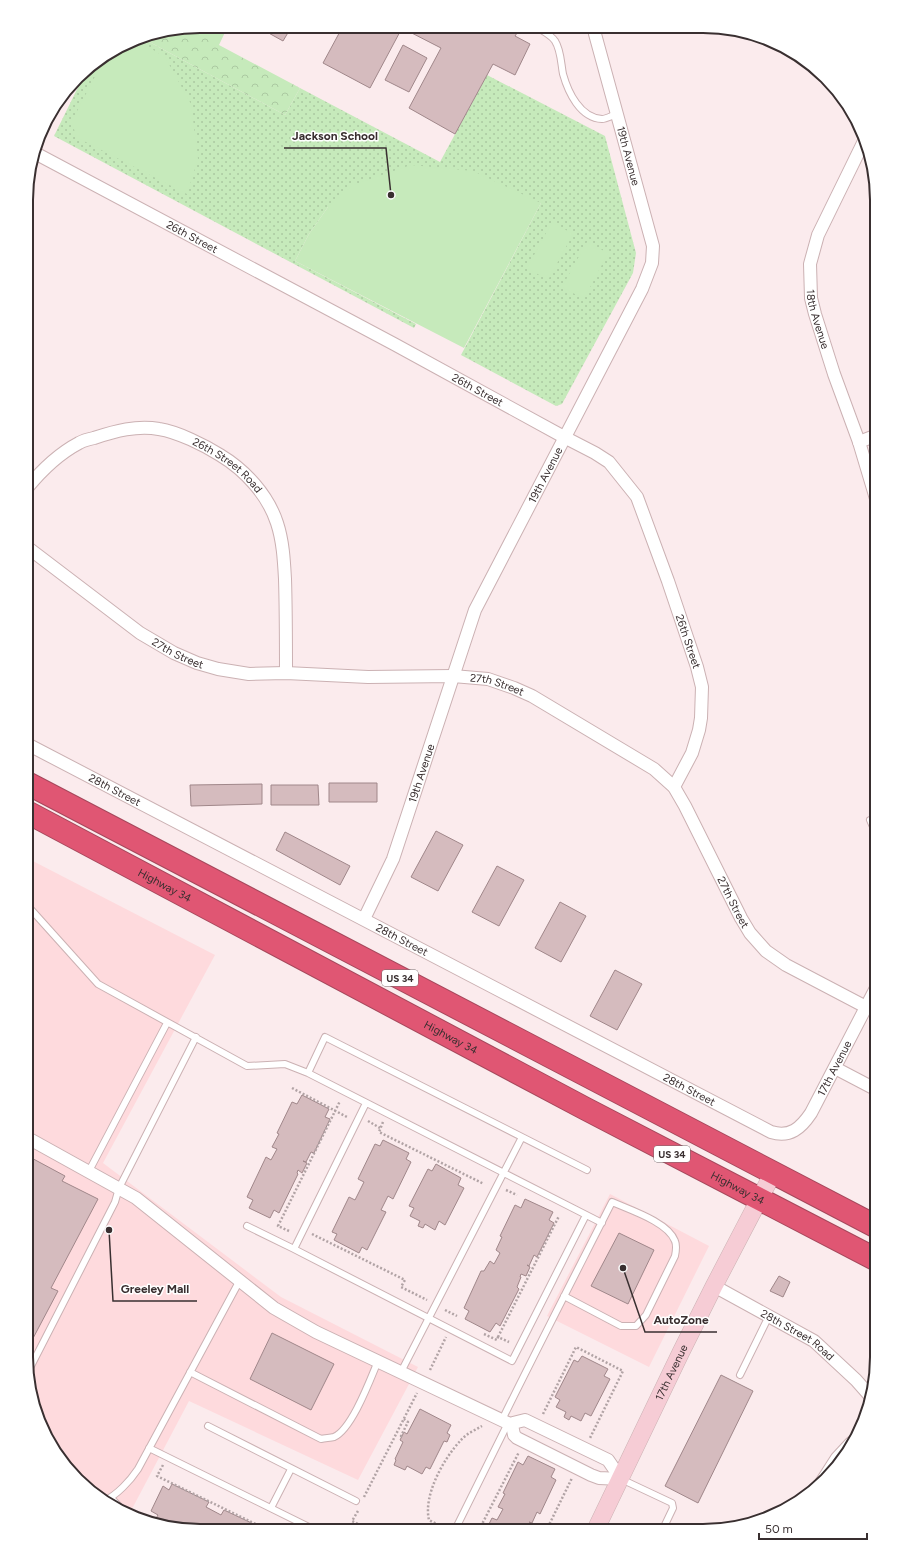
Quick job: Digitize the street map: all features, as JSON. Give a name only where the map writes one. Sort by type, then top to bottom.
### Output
[{"type":"highway","name":"US 34","points":[[33,786],[870,1223]]},
{"type":"highway","name":"Highway 34","points":[[33,815],[759,1200],[870,1256]]},
{"type":"main road","name":"17th Avenue","points":[[599,1524],[670,1374],[773,1173]]},
{"type":"street","name":"19th Avenue","points":[[364,919],[393,859],[475,610],[642,290],[652,263],[653,246],[595,33]]},
{"type":"street","name":"18th Avenue","points":[[861,147],[821,227],[810,264],[811,298],[815,314],[870,479]]},
{"type":"street","name":"26th Street","points":[[39,155],[394,344],[564,438],[595,453],[608,462],[638,497],[697,667],[702,687],[701,718],[692,753],[674,787]]},
{"type":"street","name":"26th Street Road","points":[[33,481],[62,455],[80,442],[116,431],[135,428],[159,429],[180,436],[212,450],[230,461],[260,491],[277,522],[282,539],[286,607],[286,673]]},
{"type":"street","points":[[859,442],[870,438]]},
{"type":"street","name":"27th Street","points":[[33,552],[140,633],[174,653],[197,663],[218,669],[249,674],[286,673],[368,677],[453,676],[488,679],[502,683],[532,696],[654,770],[674,787],[741,918],[756,939],[766,950],[786,965],[866,1006]]},
{"type":"street","name":"28th Street","points":[[33,747],[771,1132],[778,1134]]},
{"type":"street","name":"17th Avenue","points":[[778,1134],[788,1134],[797,1130],[805,1122],[817,1104],[870,999]]},
{"type":"street","points":[[835,1068],[870,1086]]},
{"type":"street","points":[[33,1141],[136,1198],[274,1308],[316,1332],[507,1423],[526,1420],[607,1460],[621,1479]]},
{"type":"street","name":"28th Street Road","points":[[714,1286],[814,1340],[866,1392]]},
{"type":"street","points":[[507,1423],[517,1438],[591,1475],[599,1478],[621,1479]]},
{"type":"lane","points":[[545,33],[554,40],[558,47],[564,76],[572,95],[581,109],[602,119],[617,114]]},
{"type":"lane","points":[[33,912],[98,984],[166,1023],[196,1037],[246,1066],[285,1064],[308,1073],[602,1223]]},
{"type":"lane","points":[[89,1171],[166,1023]]},
{"type":"lane","points":[[33,1362],[115,1202],[119,1188],[196,1037]]},
{"type":"lane","points":[[308,1073],[325,1037],[587,1170]]},
{"type":"lane","points":[[294,1249],[366,1103]]},
{"type":"lane","points":[[402,1372],[522,1136]]},
{"type":"lane","points":[[458,1524],[507,1423],[564,1296],[612,1202],[655,1222],[671,1233],[676,1242],[677,1249],[675,1256],[646,1315],[636,1326],[621,1326],[564,1296]]},
{"type":"lane","points":[[247,1226],[512,1361],[586,1215]]},
{"type":"lane","points":[[111,1498],[132,1478],[240,1280]]},
{"type":"lane","points":[[740,1375],[769,1316]]},
{"type":"lane","points":[[190,1372],[321,1439],[334,1437],[345,1429],[356,1411],[378,1361]]},
{"type":"lane","points":[[208,1426],[359,1501]]},
{"type":"lane","points":[[149,1448],[303,1524]]},
{"type":"lane","points":[[271,1508],[291,1468]]},
{"type":"lane","points":[[621,1479],[672,1503],[673,1508],[665,1524]]},
{"type":"path","points":[[292,1088],[347,1117]]},
{"type":"path","points":[[289,1231],[278,1226],[340,1101]]},
{"type":"path","points":[[368,1121],[380,1128]]},
{"type":"path","points":[[383,1122],[379,1132],[484,1184]]},
{"type":"path","points":[[505,1189],[517,1195]]},
{"type":"path","points":[[483,1333],[497,1340],[559,1216]]},
{"type":"path","points":[[312,1234],[405,1280],[401,1287],[427,1300]]},
{"type":"path","points":[[445,1310],[457,1316]]},
{"type":"path","points":[[430,1370],[446,1337]]},
{"type":"path","points":[[498,1337],[510,1342]]},
{"type":"path","points":[[543,1415],[576,1347],[623,1371],[590,1439]]},
{"type":"path","points":[[359,1501],[404,1419],[417,1392]]},
{"type":"path","points":[[402,1436],[408,1422],[404,1419]]},
{"type":"path","points":[[436,1524],[429,1520],[428,1513],[428,1504],[433,1487],[449,1454],[462,1438],[482,1426]]},
{"type":"path","points":[[482,1524],[522,1446]]},
{"type":"path","points":[[163,1465],[157,1476],[256,1524]]},
{"type":"path","points":[[549,1524],[575,1472]]},
{"type":"path","points":[[358,1524],[352,1521],[359,1508]]},
{"type":"shaded area","points":[[33,861],[215,955],[103,1163],[281,1297],[418,1367],[358,1480],[189,1401],[133,1507],[131,1509],[126,1507],[98,1489],[82,1475],[61,1450],[46,1421],[34,1378]]},
{"type":"shaded area","points":[[610,1194],[709,1246],[649,1367],[547,1316]]},
{"type":"green space","points":[[225,33],[219,45],[300,88],[285,115],[149,42],[179,34]]},
{"type":"green space","points":[[149,42],[285,115],[300,88],[440,162],[487,75],[605,136],[636,253],[633,273],[562,404],[556,406],[461,355],[541,203],[328,207],[309,234],[295,261],[416,324],[414,328],[54,136],[82,82],[107,61],[126,50]]},
{"type":"green space","points":[[143,44],[165,57],[191,104],[198,159],[187,194],[76,137],[72,121],[100,66],[107,61],[126,50]]},
{"type":"green space","points":[[411,165],[473,171],[541,203],[464,348],[295,261],[309,234],[328,207],[353,185]]},
{"type":"green space","points":[[552,222],[573,234],[548,280],[527,268]]},
{"type":"green space","points":[[587,242],[608,253],[584,299],[562,287]]},
{"type":"building","points":[[269,33],[288,33],[283,41]]},
{"type":"building","points":[[339,33],[399,33],[370,88],[323,63]]},
{"type":"building","points":[[412,33],[517,33],[515,36],[530,44],[515,75],[493,64],[455,134],[409,108],[441,48]]},
{"type":"building","points":[[403,45],[427,58],[409,92],[385,80]]},
{"type":"building","points":[[329,783],[377,783],[377,802],[329,802]]},
{"type":"building","points":[[262,784],[262,804],[191,806],[190,785]]},
{"type":"building","points":[[271,785],[318,785],[319,805],[271,805]]},
{"type":"building","points":[[436,831],[463,845],[438,891],[411,877]]},
{"type":"building","points":[[285,832],[350,866],[340,885],[276,850]]},
{"type":"building","points":[[497,866],[524,880],[499,926],[472,912]]},
{"type":"building","points":[[560,902],[586,916],[561,962],[535,948]]},
{"type":"building","points":[[615,970],[642,984],[617,1030],[590,1016]]},
{"type":"building","points":[[302,1095],[329,1109],[325,1117],[330,1119],[314,1153],[311,1152],[306,1162],[303,1161],[307,1163],[302,1173],[298,1170],[298,1174],[279,1213],[274,1210],[270,1218],[249,1208],[253,1200],[247,1197],[266,1157],[271,1160],[277,1149],[272,1147],[292,1102],[297,1104]]},
{"type":"building","points":[[383,1140],[409,1153],[406,1159],[411,1162],[393,1199],[388,1196],[381,1210],[386,1212],[367,1250],[362,1247],[359,1253],[334,1240],[337,1234],[332,1232],[349,1197],[355,1200],[364,1182],[358,1179],[375,1144],[380,1146]]},
{"type":"building","points":[[33,1159],[65,1176],[62,1181],[98,1199],[51,1288],[58,1291],[33,1338]]},
{"type":"building","points":[[436,1164],[461,1178],[458,1185],[464,1188],[445,1225],[439,1221],[435,1230],[425,1224],[423,1228],[418,1226],[420,1221],[410,1216],[414,1208],[409,1206],[428,1169],[432,1171]]},
{"type":"building","points":[[525,1199],[553,1212],[549,1220],[554,1223],[537,1257],[534,1255],[529,1266],[527,1265],[530,1267],[526,1276],[521,1274],[517,1287],[519,1289],[500,1326],[496,1323],[490,1332],[465,1319],[469,1311],[464,1308],[481,1271],[484,1271],[490,1261],[494,1264],[500,1253],[496,1250],[502,1237],[500,1236],[515,1205],[521,1208]]},
{"type":"building","points":[[619,1233],[654,1250],[628,1304],[591,1286]]},
{"type":"building","points":[[779,1276],[790,1282],[783,1297],[770,1291]]},
{"type":"building","points":[[272,1333],[334,1364],[311,1410],[250,1379]]},
{"type":"building","points":[[582,1356],[608,1369],[604,1376],[610,1379],[591,1416],[585,1413],[581,1421],[571,1416],[569,1420],[564,1417],[566,1412],[556,1407],[560,1400],[555,1397],[574,1360],[578,1362]]},
{"type":"building","points":[[721,1375],[753,1391],[698,1503],[665,1486]]},
{"type":"building","points":[[420,1409],[451,1425],[447,1433],[450,1435],[447,1442],[444,1441],[430,1469],[426,1467],[422,1474],[407,1466],[405,1470],[394,1465],[395,1459],[403,1442],[400,1440],[404,1432],[407,1434]]},
{"type":"building","points":[[528,1456],[555,1469],[551,1477],[556,1480],[540,1514],[537,1512],[532,1523],[529,1522],[533,1524],[489,1524],[492,1518],[497,1520],[503,1509],[498,1507],[518,1462],[523,1465]]},
{"type":"building","points":[[172,1484],[209,1502],[206,1507],[221,1515],[224,1510],[254,1524],[189,1524],[156,1518],[158,1515],[151,1511],[163,1486],[169,1490]]},
{"type":"place","name":"Jackson School","points":[[391,195]]},
{"type":"place","name":"Greeley Mall","points":[[109,1230]]},
{"type":"place","name":"AutoZone","points":[[623,1268]]}]
